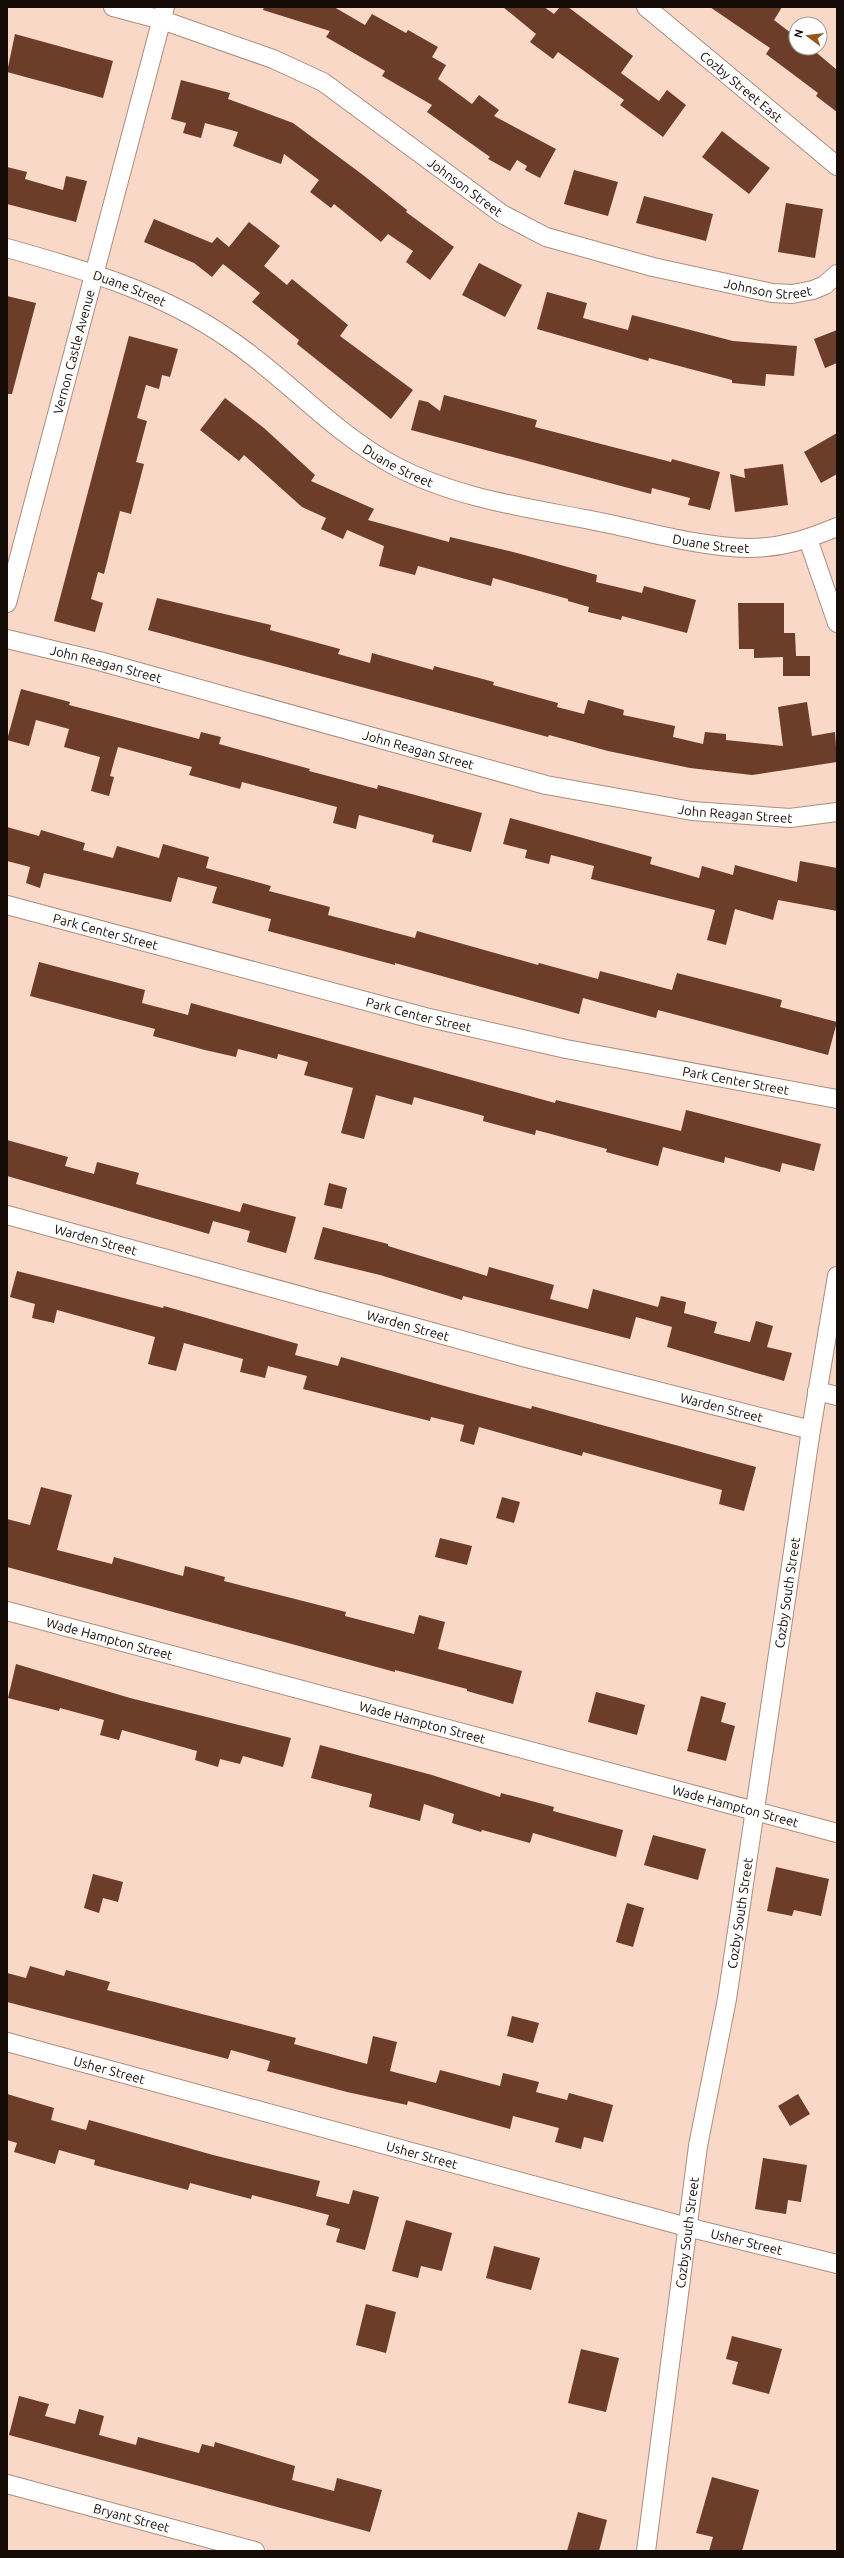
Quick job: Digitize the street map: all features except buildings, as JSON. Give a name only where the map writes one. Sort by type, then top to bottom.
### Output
[{"type":"street","name":"Johnson Street","points":[[113,7],[164,14],[273,59],[323,82],[502,214],[546,237],[653,267],[772,293],[792,294],[814,290],[825,286],[837,274]]},
{"type":"street","name":"Cozby Street East","points":[[646,7],[837,166]]},
{"type":"street","name":"Vernon Castle Avenue","points":[[7,603],[164,14]]},
{"type":"street","name":"Duane Street","points":[[7,248],[95,274],[164,300],[230,339],[345,433],[395,466],[435,484],[481,498],[709,544],[750,548],[789,545],[837,527]]},
{"type":"street","points":[[808,539],[837,623]]},
{"type":"street","name":"John Reagan Street","points":[[7,639],[99,661],[546,785],[692,811],[790,818],[837,812]]},
{"type":"street","name":"Park Center Street","points":[[7,905],[425,1017],[566,1049],[837,1099]]},
{"type":"street","name":"Warden Street","points":[[7,1215],[523,1356],[811,1430]]},
{"type":"street","name":"Cozby South Street","points":[[646,2551],[698,2146],[727,1999],[811,1430],[837,1276]]},
{"type":"street","points":[[817,1391],[837,1396]]},
{"type":"street","name":"Wade Hampton Street","points":[[7,1611],[837,1833]]},
{"type":"street","name":"Usher Street","points":[[7,2042],[687,2227],[837,2264]]},
{"type":"street","name":"Bryant Street","points":[[7,2484],[255,2551]]}]
